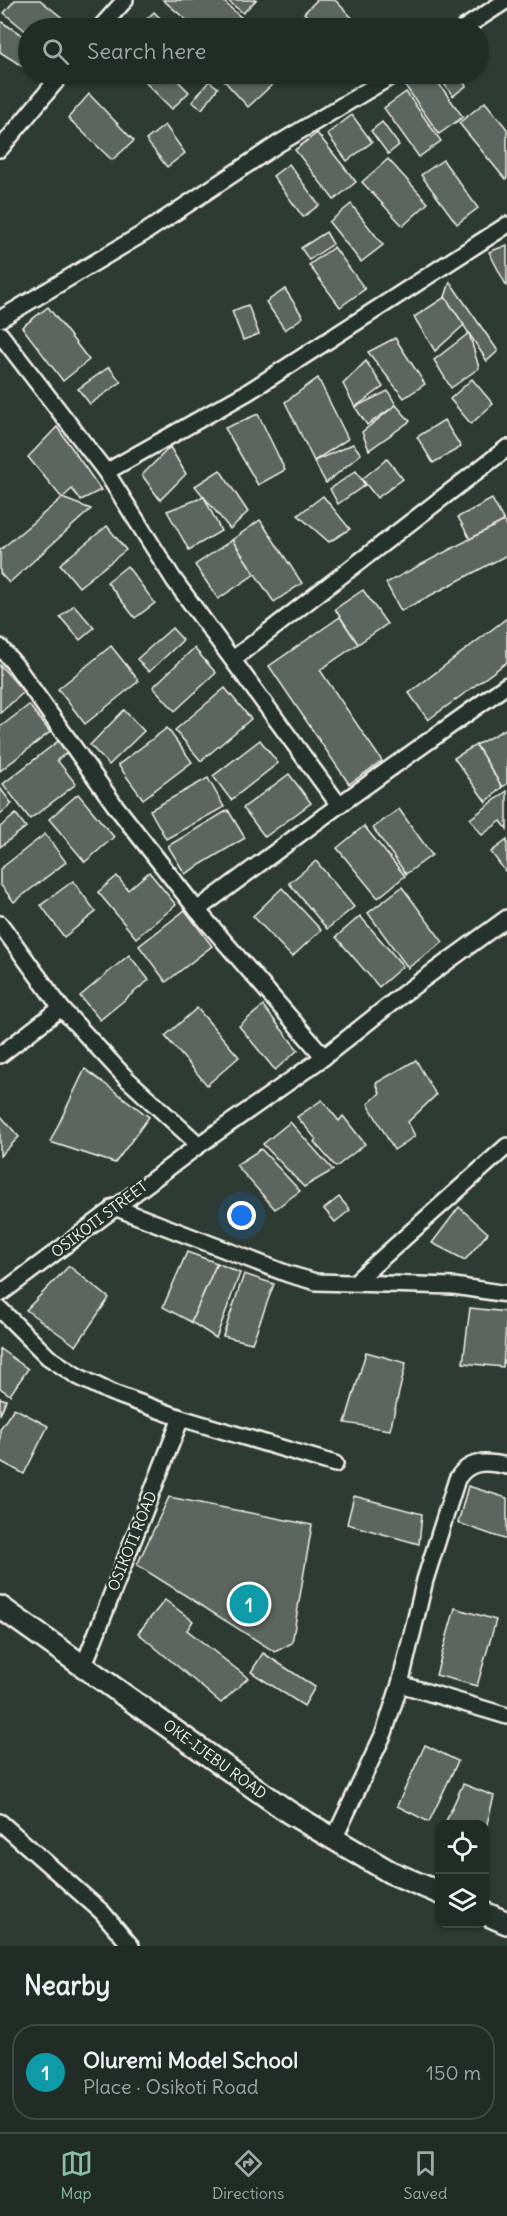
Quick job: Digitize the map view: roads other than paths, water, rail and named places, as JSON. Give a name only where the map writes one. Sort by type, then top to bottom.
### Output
[{"type":"main road","name":"OKE-IJEBU ROAD","points":[[0,1606],[290,1813],[390,1872],[435,1891]]},
{"type":"main road","points":[[489,1915],[507,1923]]},
{"type":"street","points":[[109,18],[125,0]]},
{"type":"street","points":[[479,18],[507,0]]},
{"type":"street","points":[[0,149],[54,84]]},
{"type":"street","points":[[0,319],[144,233],[278,144],[378,84]]},
{"type":"street","points":[[106,472],[248,392],[507,225]]},
{"type":"street","points":[[0,334],[106,472],[174,580],[339,805]]},
{"type":"street","points":[[233,659],[507,448]]},
{"type":"street","points":[[0,647],[114,804],[197,910],[324,1057]]},
{"type":"street","points":[[197,910],[507,685]]},
{"type":"street","name":"OSIKOTI STREET","points":[[0,1294],[114,1207],[324,1057],[403,994],[507,918]]},
{"type":"street","points":[[0,924],[61,1008],[126,1078],[199,1145]]},
{"type":"street","points":[[0,1055],[61,1008]]},
{"type":"street","points":[[354,1283],[507,1146]]},
{"type":"street","points":[[114,1207],[288,1274],[316,1282],[454,1286],[507,1294]]},
{"type":"street","points":[[0,1309],[48,1357],[77,1376],[110,1392],[181,1418],[335,1464]]},
{"type":"street","name":"OSIKOTI ROAD","points":[[84,1665],[181,1418]]},
{"type":"street","points":[[334,1839],[384,1733],[400,1684],[425,1580],[456,1479],[463,1469],[477,1463],[507,1466]]},
{"type":"street","points":[[400,1684],[507,1716]]},
{"type":"street","points":[[0,1822],[102,1912],[131,1946]]},
{"type":"place","name":"Oluremi Model School","points":[[249,1604]]}]
